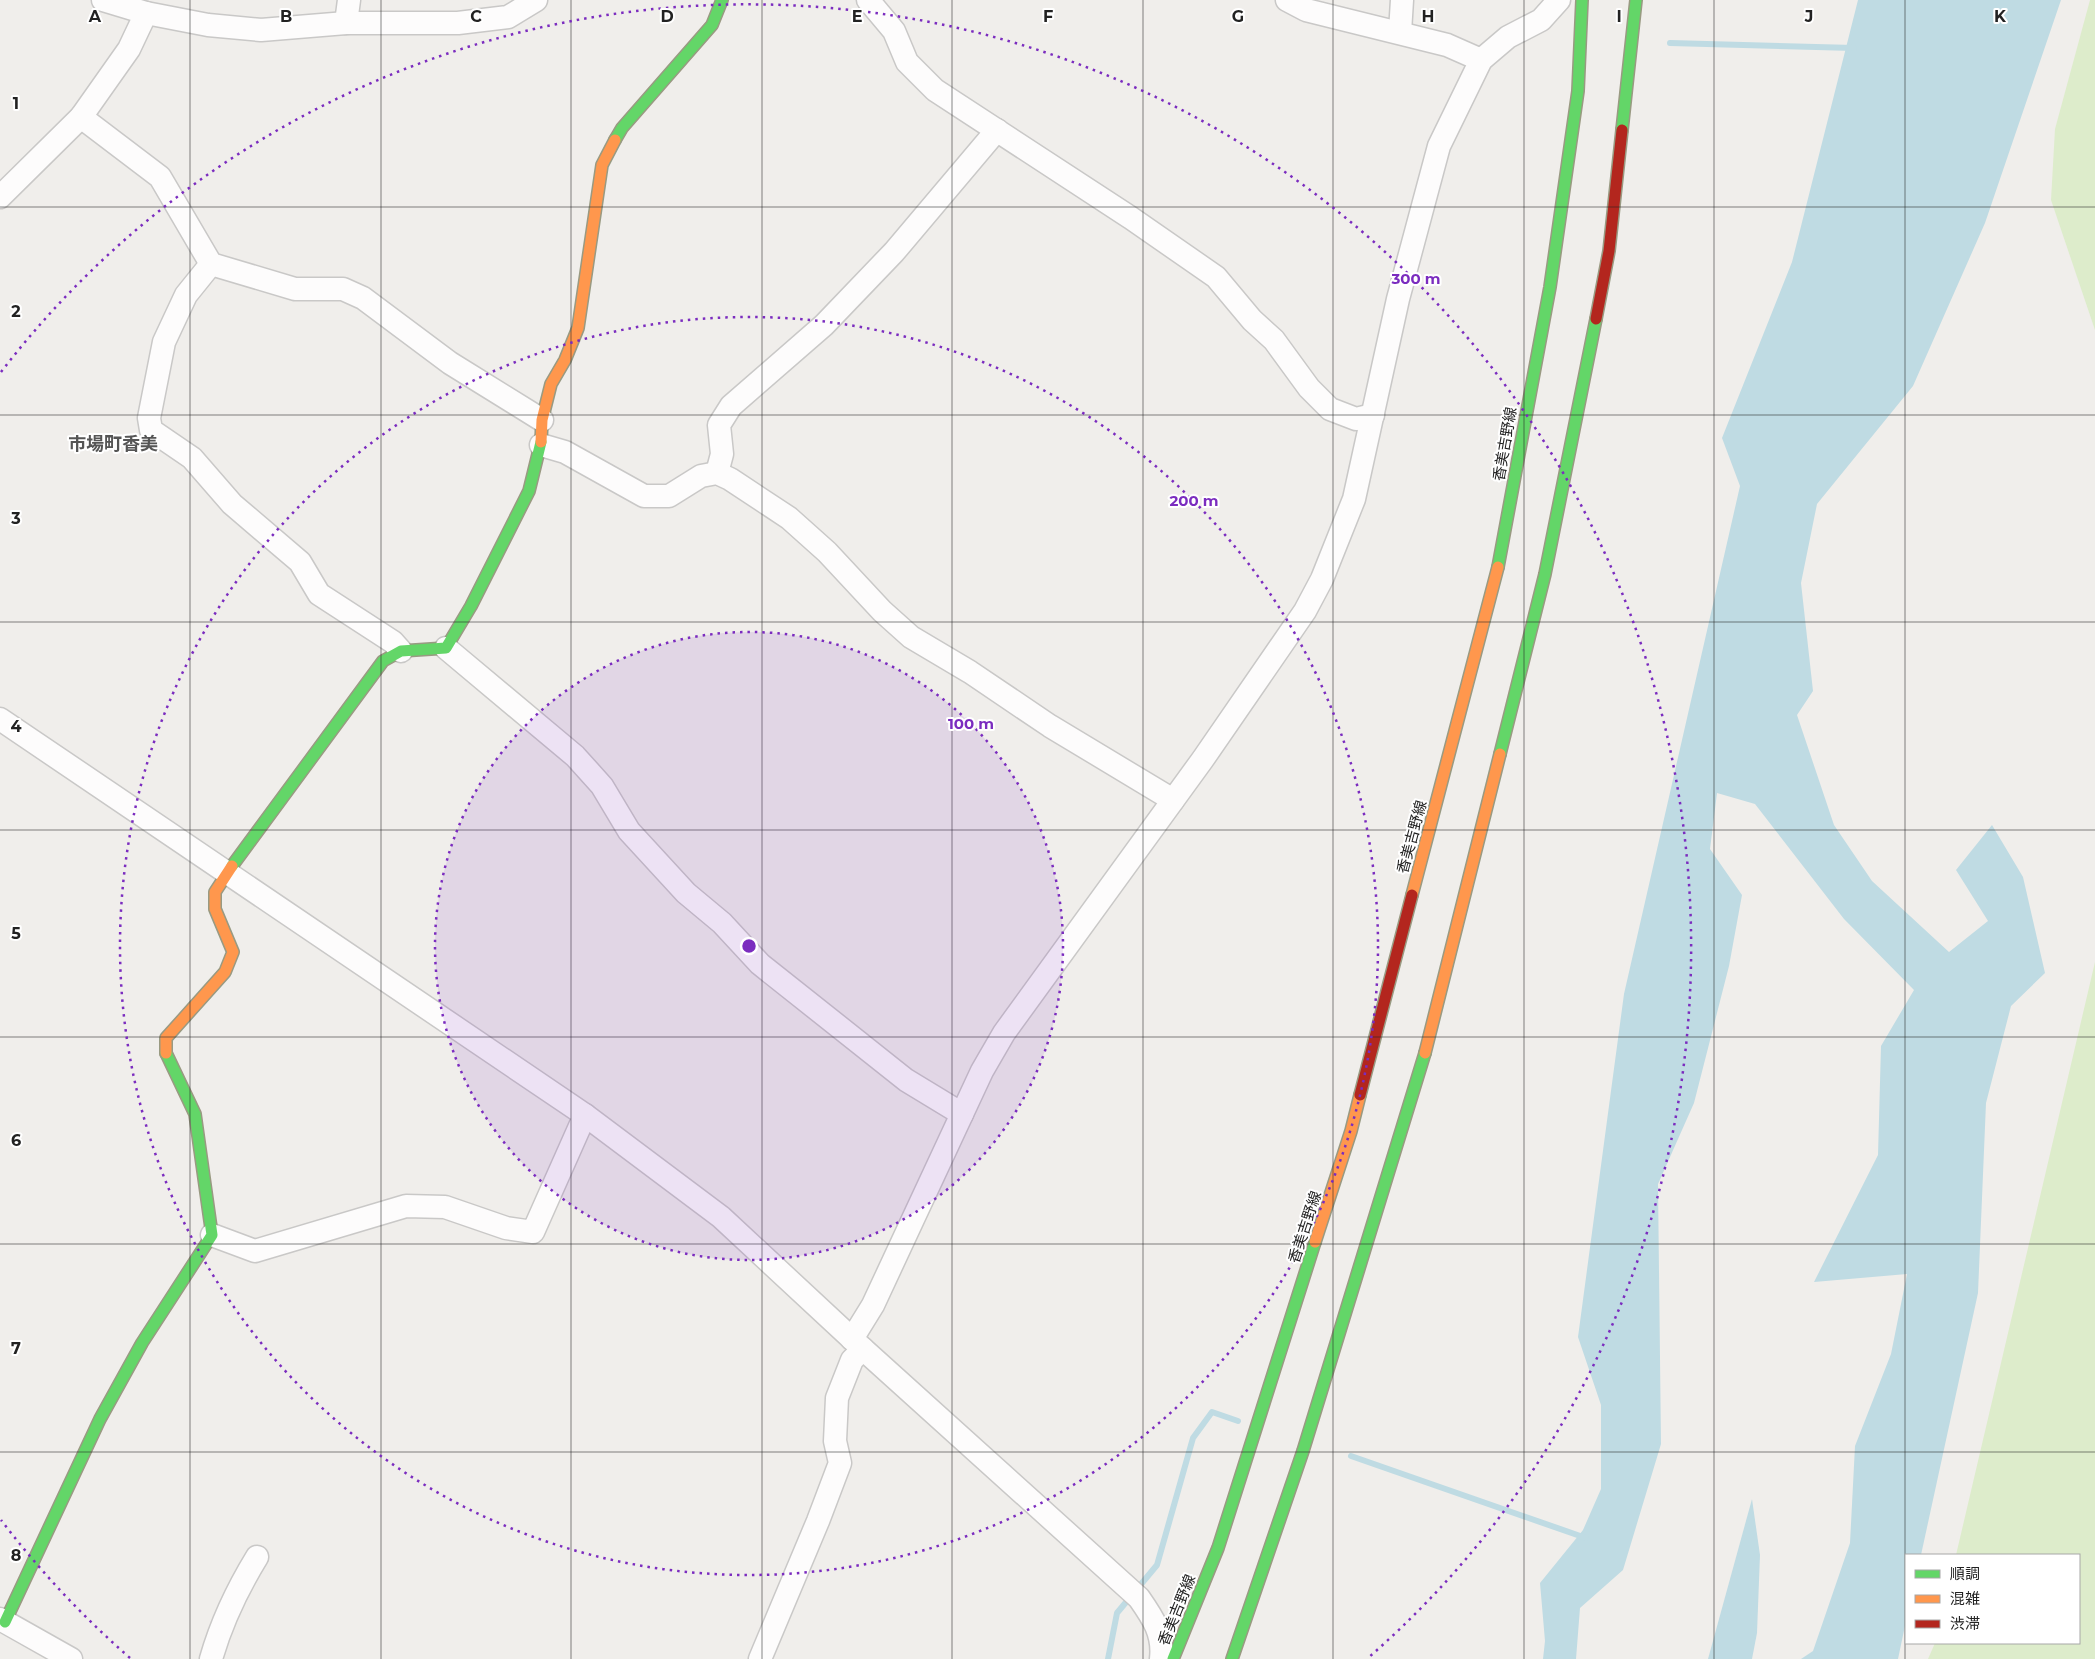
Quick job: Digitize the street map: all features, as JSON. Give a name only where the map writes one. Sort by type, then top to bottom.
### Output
[{"type":"street","points":[[104,0],[146,14],[208,25],[261,30],[346,23],[458,23],[508,17],[536,0]]},
{"type":"street","points":[[346,23],[350,0]]},
{"type":"street","points":[[446,648],[470,606],[529,491],[541,444],[542,420],[552,384],[565,360],[578,328],[602,165],[622,128],[712,25],[722,0]]},
{"type":"street","points":[[868,0],[894,31],[907,62],[934,90],[1216,277],[1252,320],[1274,340],[1310,388],[1330,409],[1356,419],[1373,415]]},
{"type":"street","points":[[1286,0],[1306,10],[1447,45],[1482,60]]},
{"type":"street","points":[[1400,32],[1402,0]]},
{"type":"street","points":[[760,1659],[818,1521],[840,1463],[835,1441],[837,1398],[857,1344],[982,1071],[1004,1033],[1173,800],[1305,611],[1322,579],[1354,499],[1398,299],[1439,146],[1482,60],[1508,38],[1541,20],[1559,0]]},
{"type":"street","name":"香美吉野線","points":[[1173,1659],[1218,1548],[1351,1131],[1499,562],[1550,288],[1578,91],[1582,0]]},
{"type":"street","points":[[1232,1659],[1303,1451],[1425,1052],[1545,574],[1610,251],[1636,0]]},
{"type":"street","points":[[0,197],[81,117],[128,49],[146,14]]},
{"type":"street","points":[[81,117],[160,178],[211,264],[295,289],[343,289],[363,298],[450,363],[542,420]]},
{"type":"street","points":[[717,473],[722,454],[719,425],[731,406],[824,325],[894,252],[997,130]]},
{"type":"street","points":[[211,264],[186,295],[164,342],[149,418],[151,430],[192,458],[232,504],[300,562],[319,594],[393,642],[401,651]]},
{"type":"street","points":[[541,444],[565,452],[644,496],[668,496],[701,476],[717,473],[730,479],[789,518],[827,552],[882,611],[911,637],[970,672],[1050,726],[1173,800]]},
{"type":"street","points":[[71,1659],[3,1621],[100,1419],[142,1343],[212,1235],[195,1114],[166,1056],[166,1038],[225,972],[232,952],[215,909],[214,892],[226,873],[383,661],[401,651],[446,648],[575,756],[602,786],[629,831],[686,893],[722,923],[760,964],[906,1080],[962,1114]]},
{"type":"street","points":[[0,719],[585,1115],[721,1217],[857,1344],[1133,1593],[1160,1632],[1162,1645],[1161,1659]]},
{"type":"street","points":[[212,1235],[255,1251],[406,1206],[445,1207],[506,1228],[533,1232],[585,1115]]},
{"type":"street","points":[[211,1659],[217,1640],[246,1574],[257,1557]]},
{"type":"green space","points":[[2090,0],[2095,0],[2095,330],[2051,200],[2055,129]]},
{"type":"green space","points":[[2095,962],[2095,1659],[1928,1659],[1935,1644],[2080,1644],[2080,1554],[1956,1554]]},
{"type":"water","points":[[1858,0],[2061,0],[1985,223],[1913,386],[1817,504],[1801,583],[1813,691],[1797,715],[1834,825],[1872,881],[1949,952],[1988,921],[1956,870],[1992,825],[2023,877],[2045,973],[2011,1006],[1986,1103],[1978,1293],[1921,1554],[1905,1554],[1905,1626],[1898,1659],[1801,1659],[1813,1651],[1850,1543],[1855,1446],[1891,1354],[1907,1274],[1814,1282],[1878,1155],[1881,1046],[1914,990],[1844,919],[1755,804],[1717,793],[1710,849],[1742,895],[1729,966],[1694,1103],[1658,1184],[1661,1444],[1623,1570],[1580,1608],[1576,1659],[1543,1659],[1545,1641],[1540,1583],[1583,1530],[1601,1489],[1601,1405],[1578,1337],[1624,994],[1740,486],[1722,438],[1792,262]]},
{"type":"water","points":[[1752,1499],[1760,1555],[1757,1633],[1752,1659],[1708,1659]]},
{"type":"waterway","points":[[1670,43],[1854,48]]},
{"type":"waterway","points":[[1108,1659],[1117,1613],[1157,1565],[1193,1438],[1212,1412],[1238,1421]]},
{"type":"waterway","points":[[1351,1456],[1586,1538]]},
{"type":"traffic: fast","points":[[615,140],[622,128],[712,25],[722,0]]},
{"type":"traffic: fast","points":[[1498,567],[1550,287],[1578,91],[1582,0]]},
{"type":"traffic: fast","points":[[1622,130],[1636,0]]},
{"type":"traffic: fast","points":[[1500,754],[1545,574],[1596,319]]},
{"type":"traffic: fast","points":[[232,866],[383,661],[401,651],[446,648],[471,606],[529,491],[541,442]]},
{"type":"traffic: fast","points":[[5,1622],[100,1419],[142,1343],[212,1235],[195,1114],[166,1053]]},
{"type":"traffic: fast","points":[[1232,1659],[1303,1451],[1425,1053]]},
{"type":"traffic: fast","points":[[1173,1659],[1218,1548],[1315,1242]]},
{"type":"traffic: slow","points":[[541,442],[542,420],[551,384],[565,360],[578,328],[602,165],[615,140]]},
{"type":"traffic: slow","points":[[1412,895],[1498,567]]},
{"type":"traffic: slow","points":[[1425,1053],[1500,754]]},
{"type":"traffic: slow","points":[[166,1053],[166,1038],[225,972],[233,952],[215,909],[215,892],[232,866]]},
{"type":"traffic: slow","points":[[1315,1242],[1351,1131],[1360,1095]]},
{"type":"traffic: jam","points":[[1596,319],[1609,251],[1622,130]]},
{"type":"traffic: jam","points":[[1360,1095],[1412,895]]},
{"type":"district","name":"市場町香美","points":[[113,444]]}]
